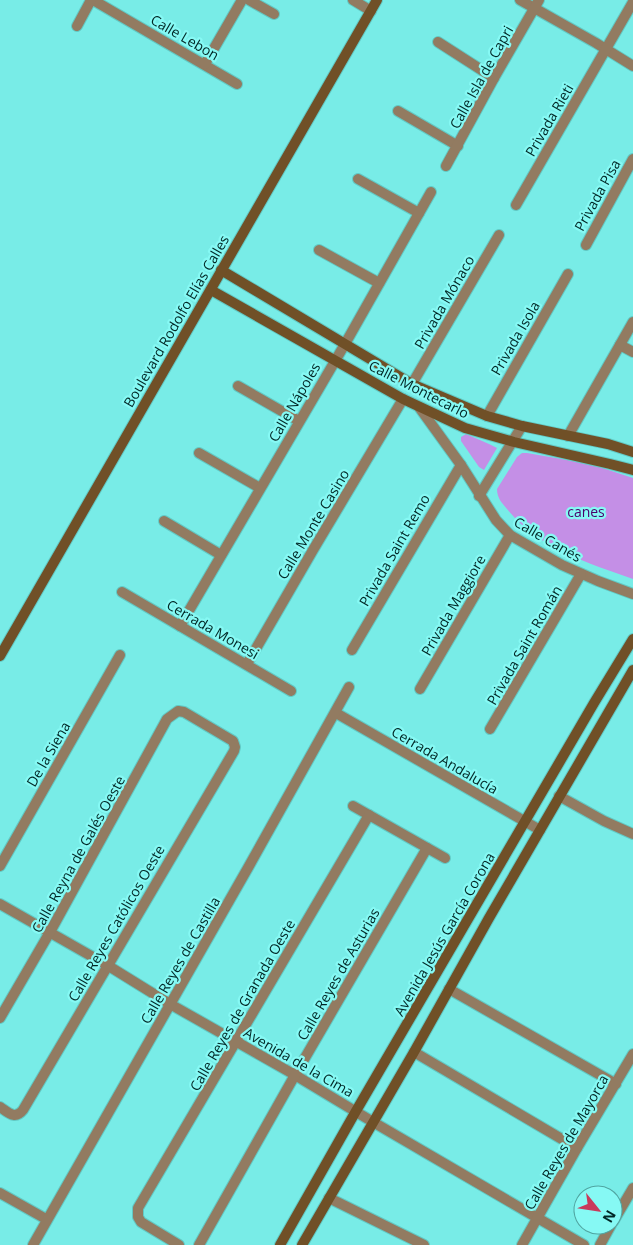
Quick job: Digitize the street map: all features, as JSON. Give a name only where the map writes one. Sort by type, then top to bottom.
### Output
[{"type":"street","points":[[77,26],[92,0]]},
{"type":"street","name":"Calle Lebon","points":[[92,0],[237,84]]},
{"type":"street","points":[[205,64],[242,0]]},
{"type":"street","points":[[249,0],[274,14]]},
{"type":"street","points":[[353,0],[371,11]]},
{"type":"street","name":"Boulevard Rodolfo Elías Calles","points":[[0,656],[377,0]]},
{"type":"street","points":[[520,0],[537,4],[633,66]]},
{"type":"street","name":"Privada Rieti","points":[[516,206],[633,2]]},
{"type":"street","name":"Calle Isla de Capri","points":[[446,166],[537,4]]},
{"type":"street","points":[[438,42],[494,78]]},
{"type":"street","points":[[398,112],[458,146]]},
{"type":"street","name":"Privada Pisa","points":[[586,245],[633,159]]},
{"type":"street","points":[[358,179],[420,213]]},
{"type":"street","name":"Calle Nápoles","points":[[180,626],[431,192]]},
{"type":"street","name":"Privada Mónaco","points":[[412,384],[499,235]]},
{"type":"street","points":[[319,250],[379,284]]},
{"type":"street","name":"Calle Montecarlo","points":[[222,270],[412,384],[487,416],[522,426],[608,444],[633,452]]},
{"type":"street","name":"Privada Isola","points":[[487,416],[568,274]]},
{"type":"street","name":"Calle Montecarlo","points":[[211,290],[403,399],[465,428],[514,442],[633,470]]},
{"type":"street","points":[[568,436],[633,322]]},
{"type":"street","points":[[620,344],[633,352]]},
{"type":"street","points":[[238,386],[299,421]]},
{"type":"street","name":"Calle Monte Casino","points":[[246,664],[403,399]]},
{"type":"street","name":"Calle Canés","points":[[419,407],[496,520],[510,535],[562,565],[614,588],[633,594]]},
{"type":"street","points":[[479,496],[514,442],[522,426]]},
{"type":"street","points":[[199,453],[260,488]]},
{"type":"street","name":"Privada Saint Remo","points":[[352,650],[460,465]]},
{"type":"street","points":[[164,522],[221,555]]},
{"type":"street","name":"Privada Maggiore","points":[[420,688],[510,535]]},
{"type":"street","name":"Privada Saint Román","points":[[490,729],[581,574]]},
{"type":"street","name":"Cerrada Monesi","points":[[122,592],[291,691]]},
{"type":"street","name":"Avenida Jesús García Corona","points":[[280,1245],[356,1111],[633,639]]},
{"type":"street","name":"De la Siena","points":[[0,866],[120,655]]},
{"type":"street","points":[[302,1245],[633,670]]},
{"type":"street","name":"Calle Reyes de Castilla","points":[[32,1245],[350,687]]},
{"type":"street","name":"Calle Reyna de Galés Oeste","points":[[0,1018],[50,932],[167,719],[178,711],[184,712]]},
{"type":"street","name":"Calle Reyes Católicos Oeste","points":[[0,1107],[11,1115],[20,1113],[23,1110],[234,751],[233,741],[184,712]]},
{"type":"street","name":"Cerrada Andalucía","points":[[336,712],[540,830]]},
{"type":"street","points":[[559,796],[598,817],[632,831]]},
{"type":"street","points":[[353,806],[446,858]]},
{"type":"street","name":"Calle Reyes de Granada Oeste","points":[[179,1245],[141,1222],[138,1217],[138,1208],[369,815]]},
{"type":"street","name":"Calle Reyes de Asturias","points":[[199,1245],[295,1074],[427,848]]},
{"type":"street","name":"Avenida de la Cima","points":[[0,904],[107,965],[170,1004],[295,1074],[584,1245]]},
{"type":"street","points":[[449,989],[616,1084]]},
{"type":"street","points":[[414,1052],[577,1148]]},
{"type":"street","name":"Calle Reyes de Mayorca","points":[[522,1245],[633,1054]]},
{"type":"street","points":[[623,1205],[633,1188]]},
{"type":"street","points":[[0,1193],[46,1219]]},
{"type":"street","points":[[328,1198],[424,1245]]},
{"type":"green space","points":[[466,434],[497,448],[484,470],[479,467],[461,441],[461,437]]},
{"type":"green space","name":"canes","points":[[522,453],[590,464],[633,478],[633,579],[565,553],[533,534],[519,523],[499,498],[497,489],[517,457]]}]
